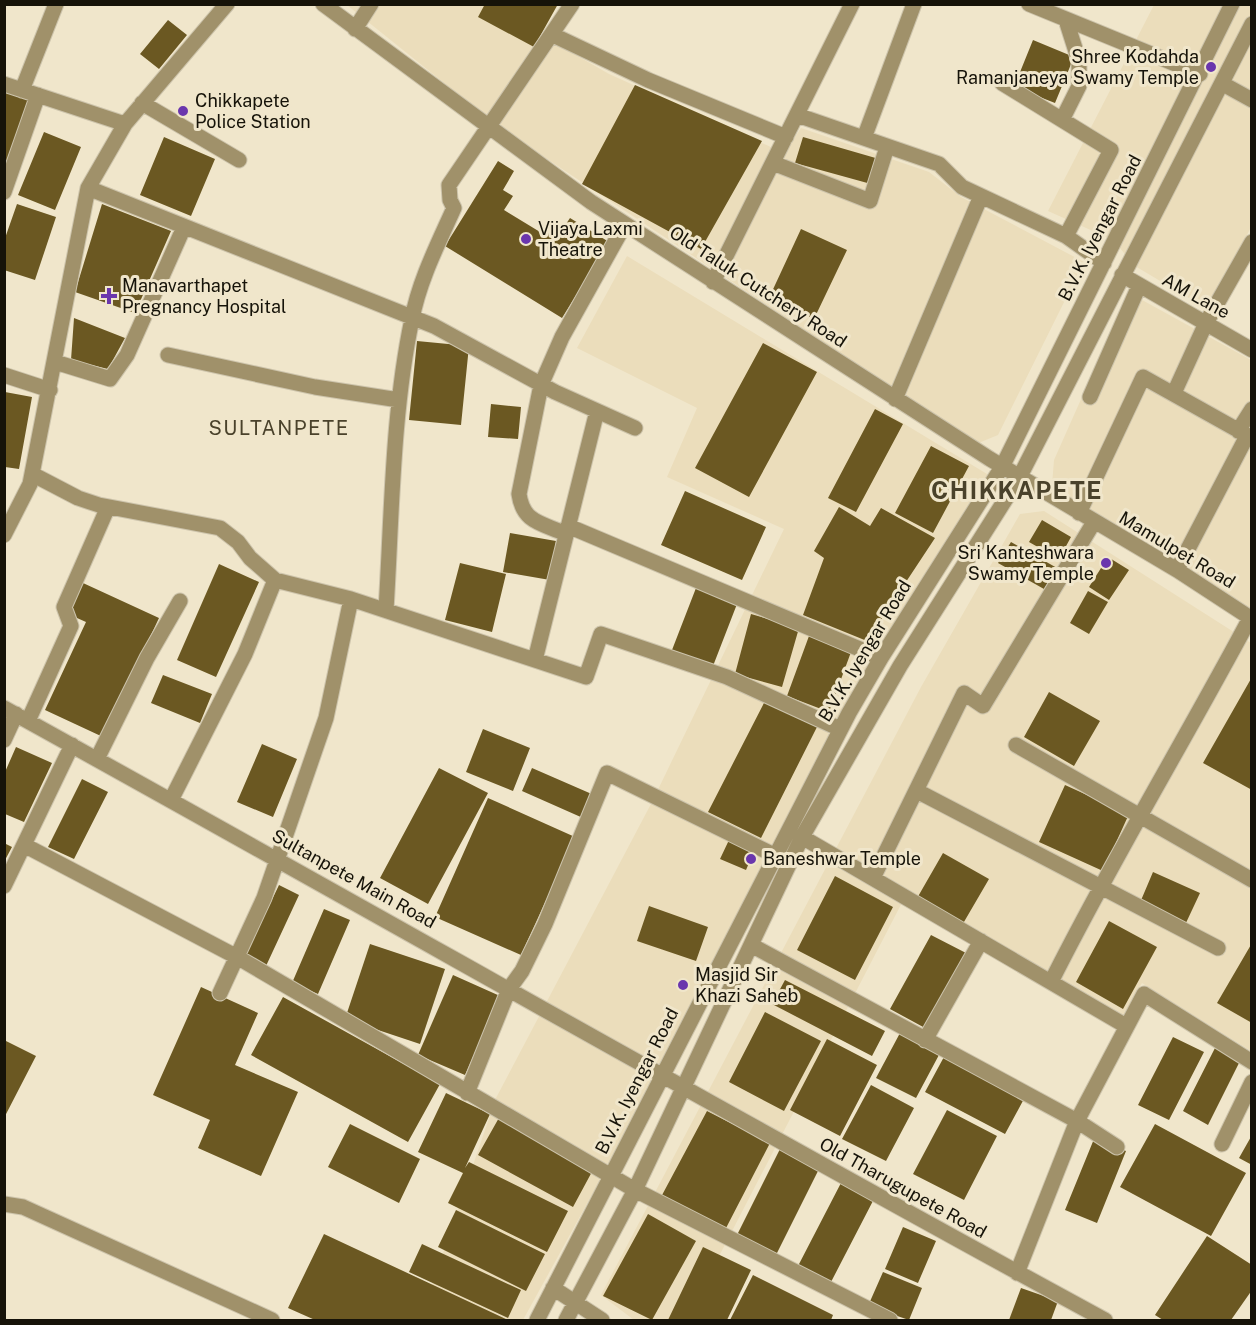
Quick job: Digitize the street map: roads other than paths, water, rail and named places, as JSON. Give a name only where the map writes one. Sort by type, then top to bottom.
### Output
[{"type":"street","points":[[22,90],[56,4]]},
{"type":"street","points":[[4,535],[30,484],[88,188],[125,124],[227,4]]},
{"type":"street","name":"Old Taluk Cutchery Road","points":[[323,4],[489,129],[625,224],[1019,478]]},
{"type":"street","points":[[356,29],[371,4]]},
{"type":"street","points":[[386,610],[399,400],[412,317],[432,256],[454,208],[450,200],[449,186],[572,4]]},
{"type":"street","points":[[713,282],[852,4]]},
{"type":"street","points":[[864,138],[914,4]]},
{"type":"street","points":[[1029,4],[1200,74]]},
{"type":"street","name":"B.V.K. Iyengar Road","points":[[537,1320],[840,729],[881,658],[1002,467],[1200,74],[1232,4]]},
{"type":"street","points":[[1062,120],[1079,86],[1079,61],[1066,20]]},
{"type":"street","name":"B.V.K. Iyengar Road","points":[[566,1320],[635,1190],[802,837],[900,666],[1019,478],[1122,275],[1223,84],[1251,24]]},
{"type":"street","points":[[553,35],[648,80],[786,137]]},
{"type":"street","points":[[1002,83],[1111,150],[1066,236]]},
{"type":"street","points":[[4,84],[125,124]]},
{"type":"street","points":[[1223,84],[1251,100]]},
{"type":"street","points":[[4,192],[38,95]]},
{"type":"street","points":[[142,103],[239,160]]},
{"type":"street","points":[[797,116],[939,164],[962,187],[1066,236],[1104,262]]},
{"type":"street","points":[[773,163],[870,201],[887,147]]},
{"type":"street","points":[[88,188],[434,326],[541,385],[635,428]]},
{"type":"street","points":[[895,399],[981,196]]},
{"type":"street","points":[[625,224],[562,337],[541,385],[519,494],[521,510],[531,519],[567,530],[881,658]]},
{"type":"street","points":[[55,362],[110,380],[128,355],[184,226]]},
{"type":"street","points":[[1174,393],[1206,323],[1251,242]]},
{"type":"street","name":"AM Lane","points":[[1122,275],[1251,350]]},
{"type":"street","points":[[1090,397],[1139,286]]},
{"type":"street","points":[[168,355],[315,387],[399,400]]},
{"type":"street","points":[[4,375],[50,390]]},
{"type":"street","points":[[1078,513],[1143,377],[1246,435]]},
{"type":"street","points":[[1177,570],[1246,435],[1251,409]]},
{"type":"street","points":[[535,660],[597,411]]},
{"type":"street","points":[[32,474],[78,498],[108,507],[220,528],[238,542],[250,558],[275,580],[351,599],[586,677],[601,634],[727,677],[840,729]]},
{"type":"street","name":"Mamulpet Road","points":[[1019,478],[1177,570],[1251,618]]},
{"type":"street","points":[[4,740],[16,714],[70,626],[64,607],[108,507]]},
{"type":"street","points":[[873,878],[964,693],[983,706],[1094,522]]},
{"type":"street","points":[[171,800],[245,654],[275,580]]},
{"type":"street","points":[[220,993],[279,859],[326,718],[351,599]]},
{"type":"street","points":[[97,759],[147,658],[180,601]]},
{"type":"street","points":[[1050,982],[1100,884],[1140,819],[1251,618]]},
{"type":"street","name":"Sultanpete Main Road","points":[[16,714],[279,859],[682,1088]]},
{"type":"street","points":[[4,886],[72,745]]},
{"type":"street","points":[[1016,745],[1140,819],[1251,880]]},
{"type":"street","points":[[467,1093],[509,989],[522,971],[545,924],[607,773],[774,855]]},
{"type":"street","points":[[917,791],[1100,884],[1218,948]]},
{"type":"street","points":[[802,837],[1126,1026]]},
{"type":"street","points":[[24,845],[237,957],[635,1190],[890,1320]]},
{"type":"street","points":[[925,1040],[981,941]]},
{"type":"street","points":[[751,945],[1077,1121],[1117,1147]]},
{"type":"street","points":[[1017,1273],[1077,1121],[1144,994],[1251,1062]]},
{"type":"street","points":[[1222,1144],[1251,1082]]},
{"type":"street","name":"Old Tharugupete Road","points":[[682,1088],[1105,1320]]},
{"type":"street","points":[[4,1204],[23,1207],[251,1316],[272,1320]]},
{"type":"street","points":[[553,1288],[602,1320]]},
{"type":"place","name":"Shree Kodahda Ramanjaneya Swamy Temple","points":[[1211,67]]},
{"type":"place","name":"Chikkapete Police Station","points":[[183,111]]},
{"type":"place","name":"Vijaya Laxmi Theatre","points":[[526,239]]},
{"type":"place","name":"Manavarthapet Pregnancy Hospital","points":[[109,296]]},
{"type":"place","name":"Sri Kanteshwara Swamy Temple","points":[[1106,563]]},
{"type":"place","name":"Baneshwar Temple","points":[[751,859]]},
{"type":"place","name":"Masjid Sir Khazi Saheb","points":[[683,985]]},
{"type":"district","name":"SULTANPETE","points":[[279,428]]},
{"type":"district","name":"CHIKKAPETE","points":[[1017,491]]}]
